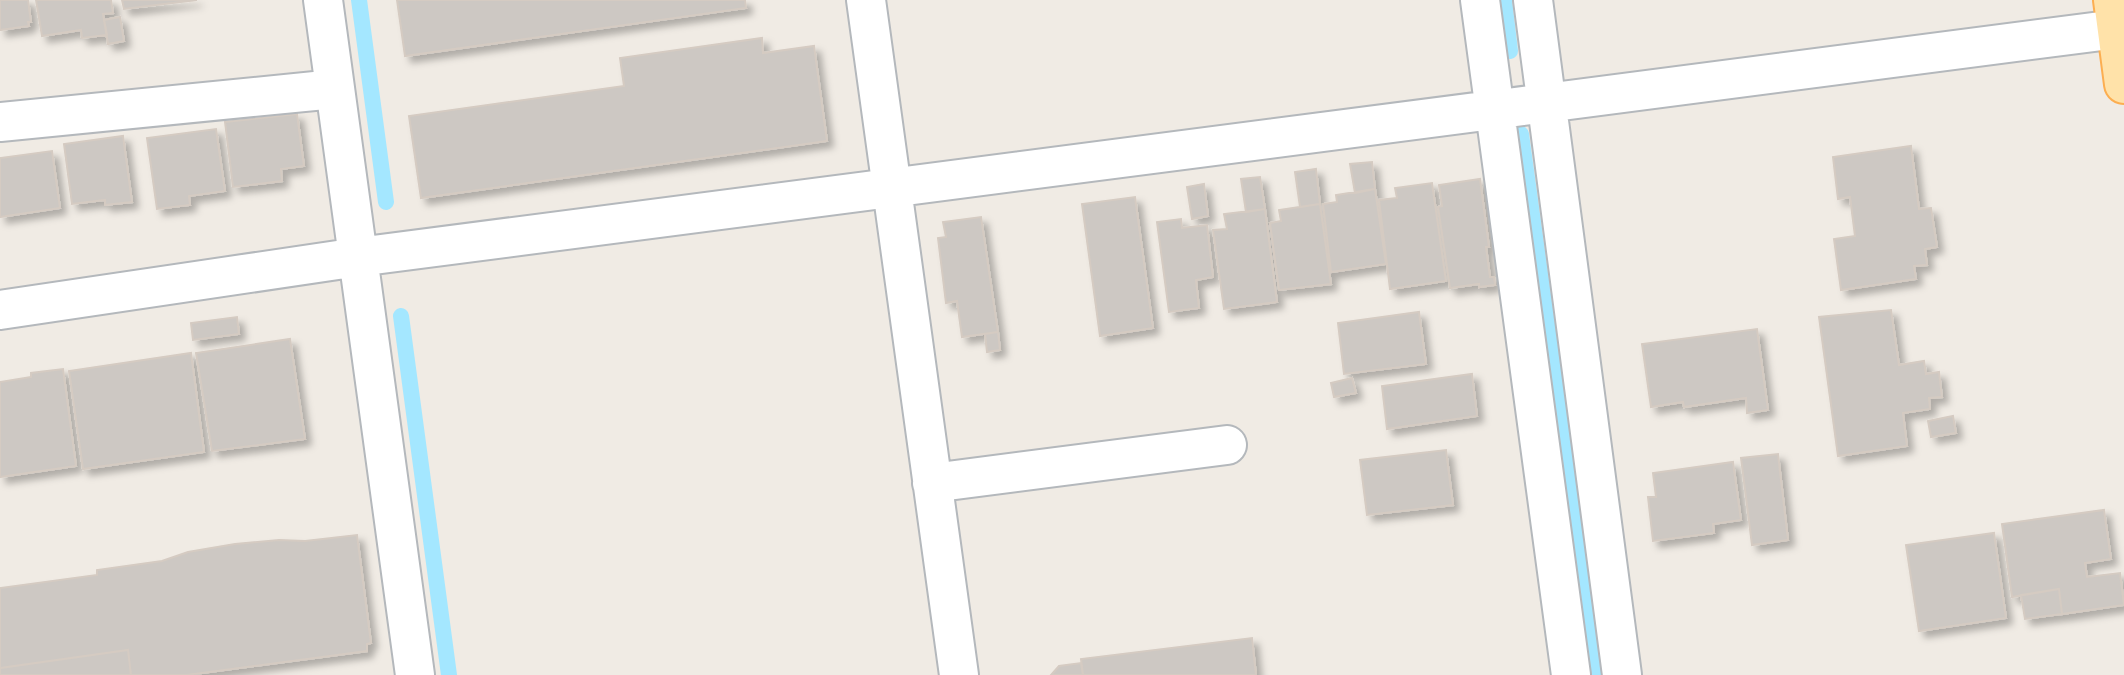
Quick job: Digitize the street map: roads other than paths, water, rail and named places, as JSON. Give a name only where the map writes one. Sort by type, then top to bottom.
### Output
[{"type":"main road","points":[[2118,19],[2124,84]]},
{"type":"street","points":[[323,0],[415,675]]},
{"type":"street","points":[[866,0],[959,675]]},
{"type":"street","points":[[1480,0],[1571,675]]},
{"type":"street","points":[[1533,0],[1622,675]]},
{"type":"street","points":[[0,310],[358,257],[1547,102],[2118,19]]},
{"type":"street","points":[[0,122],[335,89]]},
{"type":"street","points":[[932,483],[1227,445]]},
{"type":"waterway","points":[[359,0],[386,202]]},
{"type":"waterway","points":[[1504,0],[1510,51]]},
{"type":"waterway","points":[[1521,134],[1595,675]]},
{"type":"waterway","points":[[401,316],[449,675]]}]
